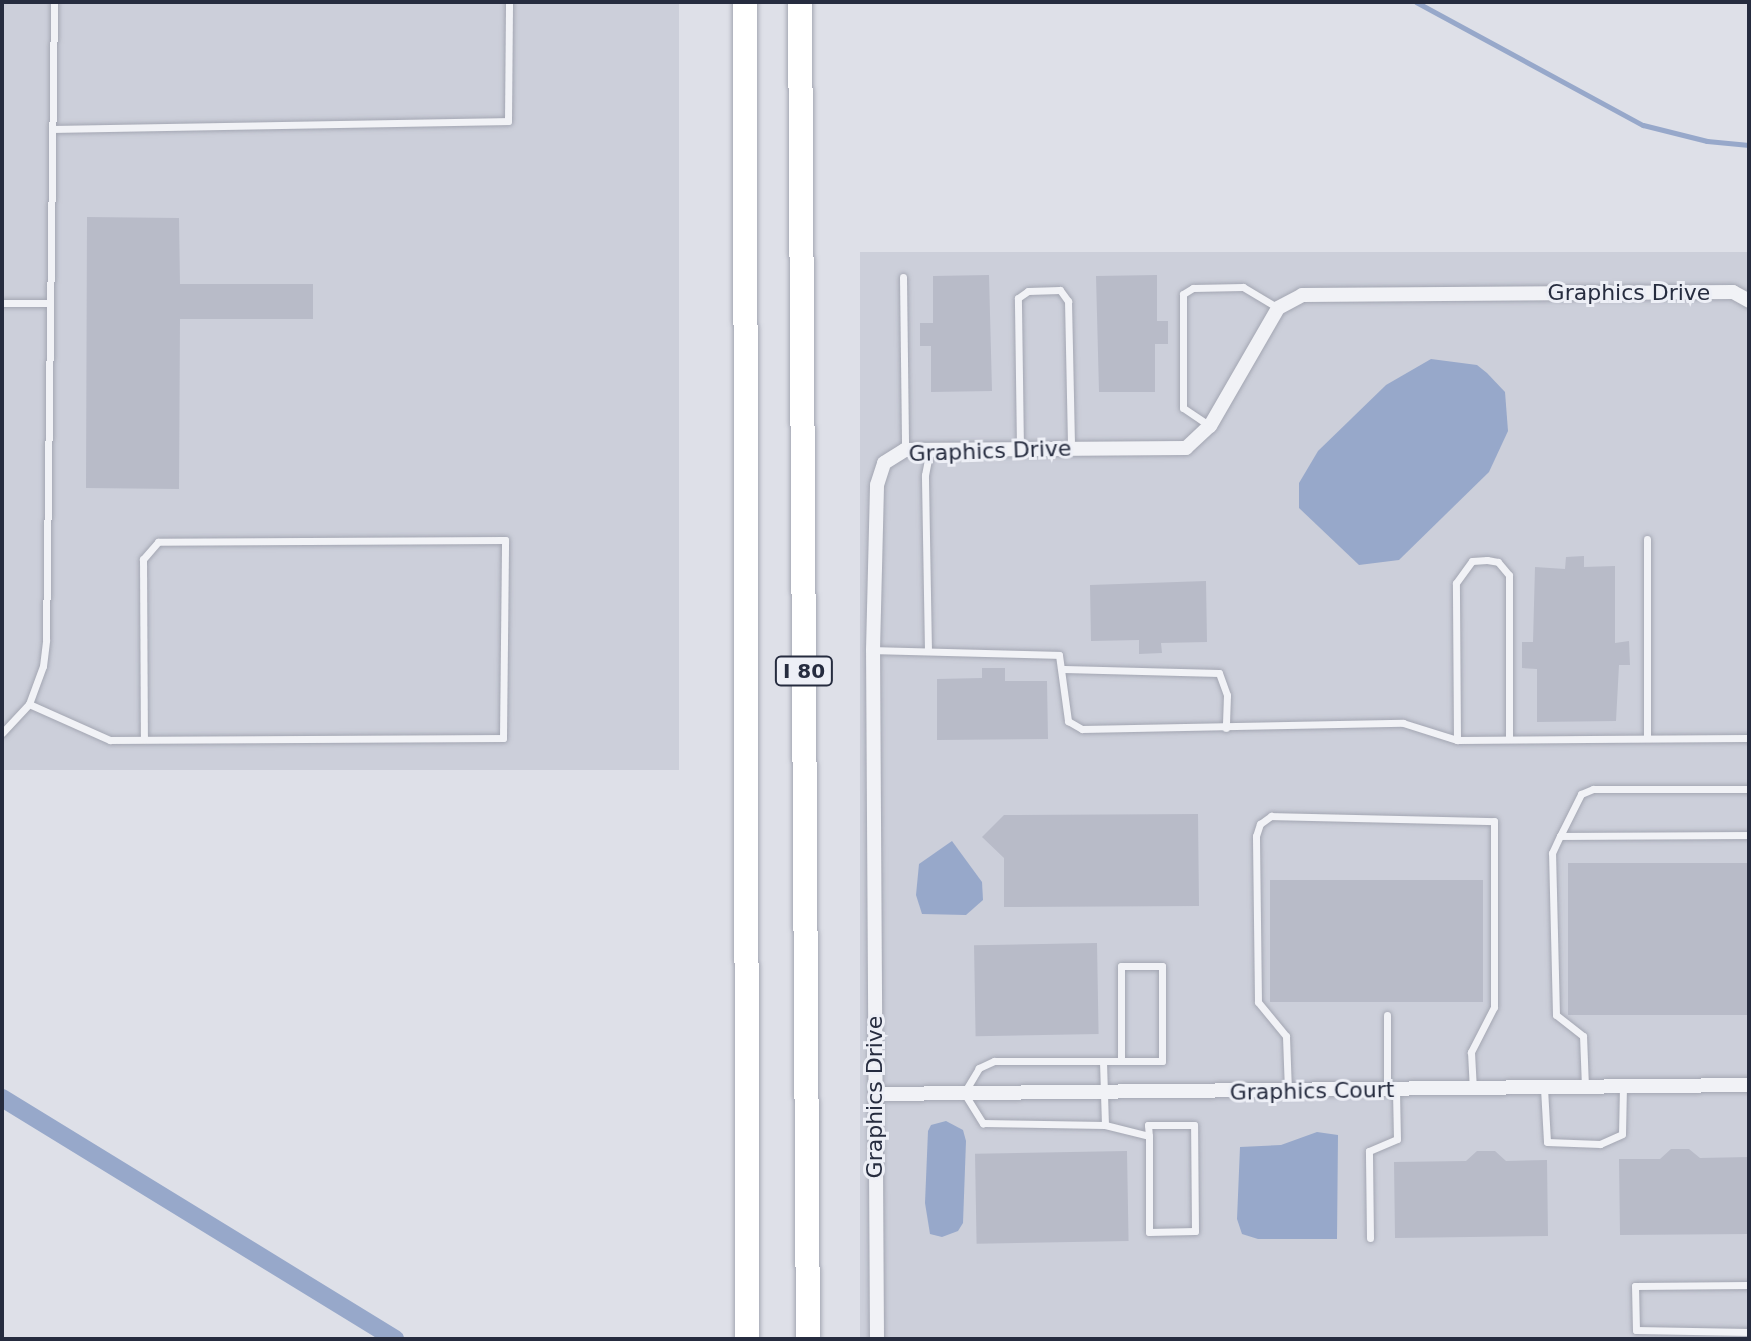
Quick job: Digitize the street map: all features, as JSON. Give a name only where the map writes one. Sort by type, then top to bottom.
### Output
[{"type":"highway","name":"I 80","points":[[745,2],[747,1339]]},
{"type":"highway","name":"I 80","points":[[800,2],[808,1339]]},
{"type":"street","name":"Graphics Drive","points":[[877,1339],[873,650],[877,485],[884,463],[905,450],[1186,448],[1210,426],[1278,308],[1302,295],[1733,292],[1749,301]]},
{"type":"street","name":"Graphics Court","points":[[876,1094],[1749,1085]]},
{"type":"lane","points":[[2,733],[29,704],[43,666],[46,640],[49,303],[55,129],[54,2]]},
{"type":"lane","points":[[55,129],[508,121],[509,2]]},
{"type":"lane","points":[[903,277],[905,450]]},
{"type":"lane","points":[[1210,426],[1183,408],[1183,294],[1193,288],[1243,287],[1278,308]]},
{"type":"lane","points":[[1020,449],[1018,298],[1028,291],[1060,290],[1068,301],[1071,448]]},
{"type":"lane","points":[[2,303],[49,303]]},
{"type":"lane","points":[[928,651],[925,475],[930,449]]},
{"type":"lane","points":[[1647,539],[1647,738]]},
{"type":"lane","points":[[29,704],[89,734],[144,739],[503,738],[505,540],[158,542],[143,559],[144,739]]},
{"type":"lane","points":[[1457,740],[1456,583],[1472,561],[1487,560],[1498,562],[1509,575],[1509,739]]},
{"type":"lane","points":[[873,650],[1059,655],[1073,727],[1226,728],[1403,723],[1457,740],[1749,738]]},
{"type":"lane","points":[[1064,669],[1219,673],[1227,695],[1226,728]]},
{"type":"lane","points":[[1585,1087],[1583,1036],[1556,1015],[1552,853],[1581,794],[1593,789],[1749,789]]},
{"type":"lane","points":[[1288,1091],[1286,1036],[1258,1002],[1256,836],[1260,824],[1271,816],[1494,821],[1494,1007],[1471,1052],[1473,1089]]},
{"type":"lane","points":[[1560,836],[1749,835]]},
{"type":"lane","points":[[1121,1061],[1121,966],[1162,966],[1162,1061],[1121,1061],[994,1061],[979,1068],[964,1093],[983,1123],[1105,1125],[1149,1136]]},
{"type":"lane","points":[[1370,1238],[1369,1151],[1397,1139],[1387,1015]]},
{"type":"lane","points":[[1103,1061],[1105,1125]]},
{"type":"lane","points":[[1544,1088],[1547,1142],[1600,1144],[1622,1134],[1623,1087]]},
{"type":"lane","points":[[1148,1125],[1194,1125],[1195,1231],[1149,1232],[1149,1136],[1148,1125]]},
{"type":"lane","points":[[1749,1285],[1635,1286],[1636,1330],[1749,1332]]},
{"type":"shaded area","points":[[2,2],[679,2],[679,770],[2,770]]},
{"type":"shaded area","points":[[860,252],[1749,252],[1749,1339],[860,1339]]},
{"type":"water","points":[[1431,359],[1477,365],[1487,373],[1505,392],[1508,431],[1489,472],[1399,560],[1359,565],[1299,508],[1299,483],[1318,451],[1386,385]]},
{"type":"water","points":[[952,841],[982,882],[983,900],[966,915],[922,914],[916,895],[919,864]]},
{"type":"water","points":[[946,1121],[963,1130],[966,1141],[963,1223],[958,1231],[942,1237],[930,1234],[925,1203],[928,1131],[931,1125]]},
{"type":"water","points":[[1317,1132],[1338,1135],[1337,1239],[1258,1239],[1242,1234],[1237,1219],[1240,1147],[1281,1145]]},
{"type":"building","points":[[87,217],[179,218],[180,284],[313,284],[313,319],[180,319],[179,489],[86,488]]},
{"type":"building","points":[[989,275],[992,391],[931,392],[931,346],[920,346],[920,323],[933,323],[933,276]]},
{"type":"building","points":[[1157,275],[1157,321],[1168,321],[1168,344],[1155,344],[1155,392],[1099,392],[1096,276]]},
{"type":"building","points":[[1584,556],[1584,567],[1615,566],[1615,643],[1629,641],[1630,665],[1619,665],[1616,721],[1537,722],[1537,669],[1522,668],[1522,642],[1533,642],[1535,567],[1565,569],[1566,557]]},
{"type":"building","points":[[1206,581],[1207,642],[1161,643],[1162,653],[1139,654],[1139,640],[1091,641],[1090,585]]},
{"type":"building","points":[[982,668],[1005,668],[1005,681],[1047,681],[1048,739],[937,740],[937,679],[982,678]]},
{"type":"building","points":[[1198,814],[1199,906],[1004,907],[1004,858],[982,837],[1004,815]]},
{"type":"building","points":[[1568,863],[1749,863],[1749,1015],[1568,1015]]},
{"type":"building","points":[[1270,880],[1483,880],[1483,1002],[1270,1002]]},
{"type":"building","points":[[1097,943],[1099,1034],[976,1036],[974,945]]},
{"type":"building","points":[[1671,1149],[1689,1149],[1700,1158],[1749,1157],[1749,1234],[1620,1235],[1619,1159],[1660,1159]]},
{"type":"building","points":[[1127,1151],[1129,1241],[977,1244],[975,1154]]},
{"type":"building","points":[[1477,1151],[1495,1151],[1506,1161],[1547,1160],[1548,1236],[1395,1238],[1394,1162],[1466,1161]]},
{"type":"waterway","points":[[1416,2],[1643,125],[1707,141],[1749,145]]},
{"type":"waterway","points":[[2,1098],[395,1339]]}]
